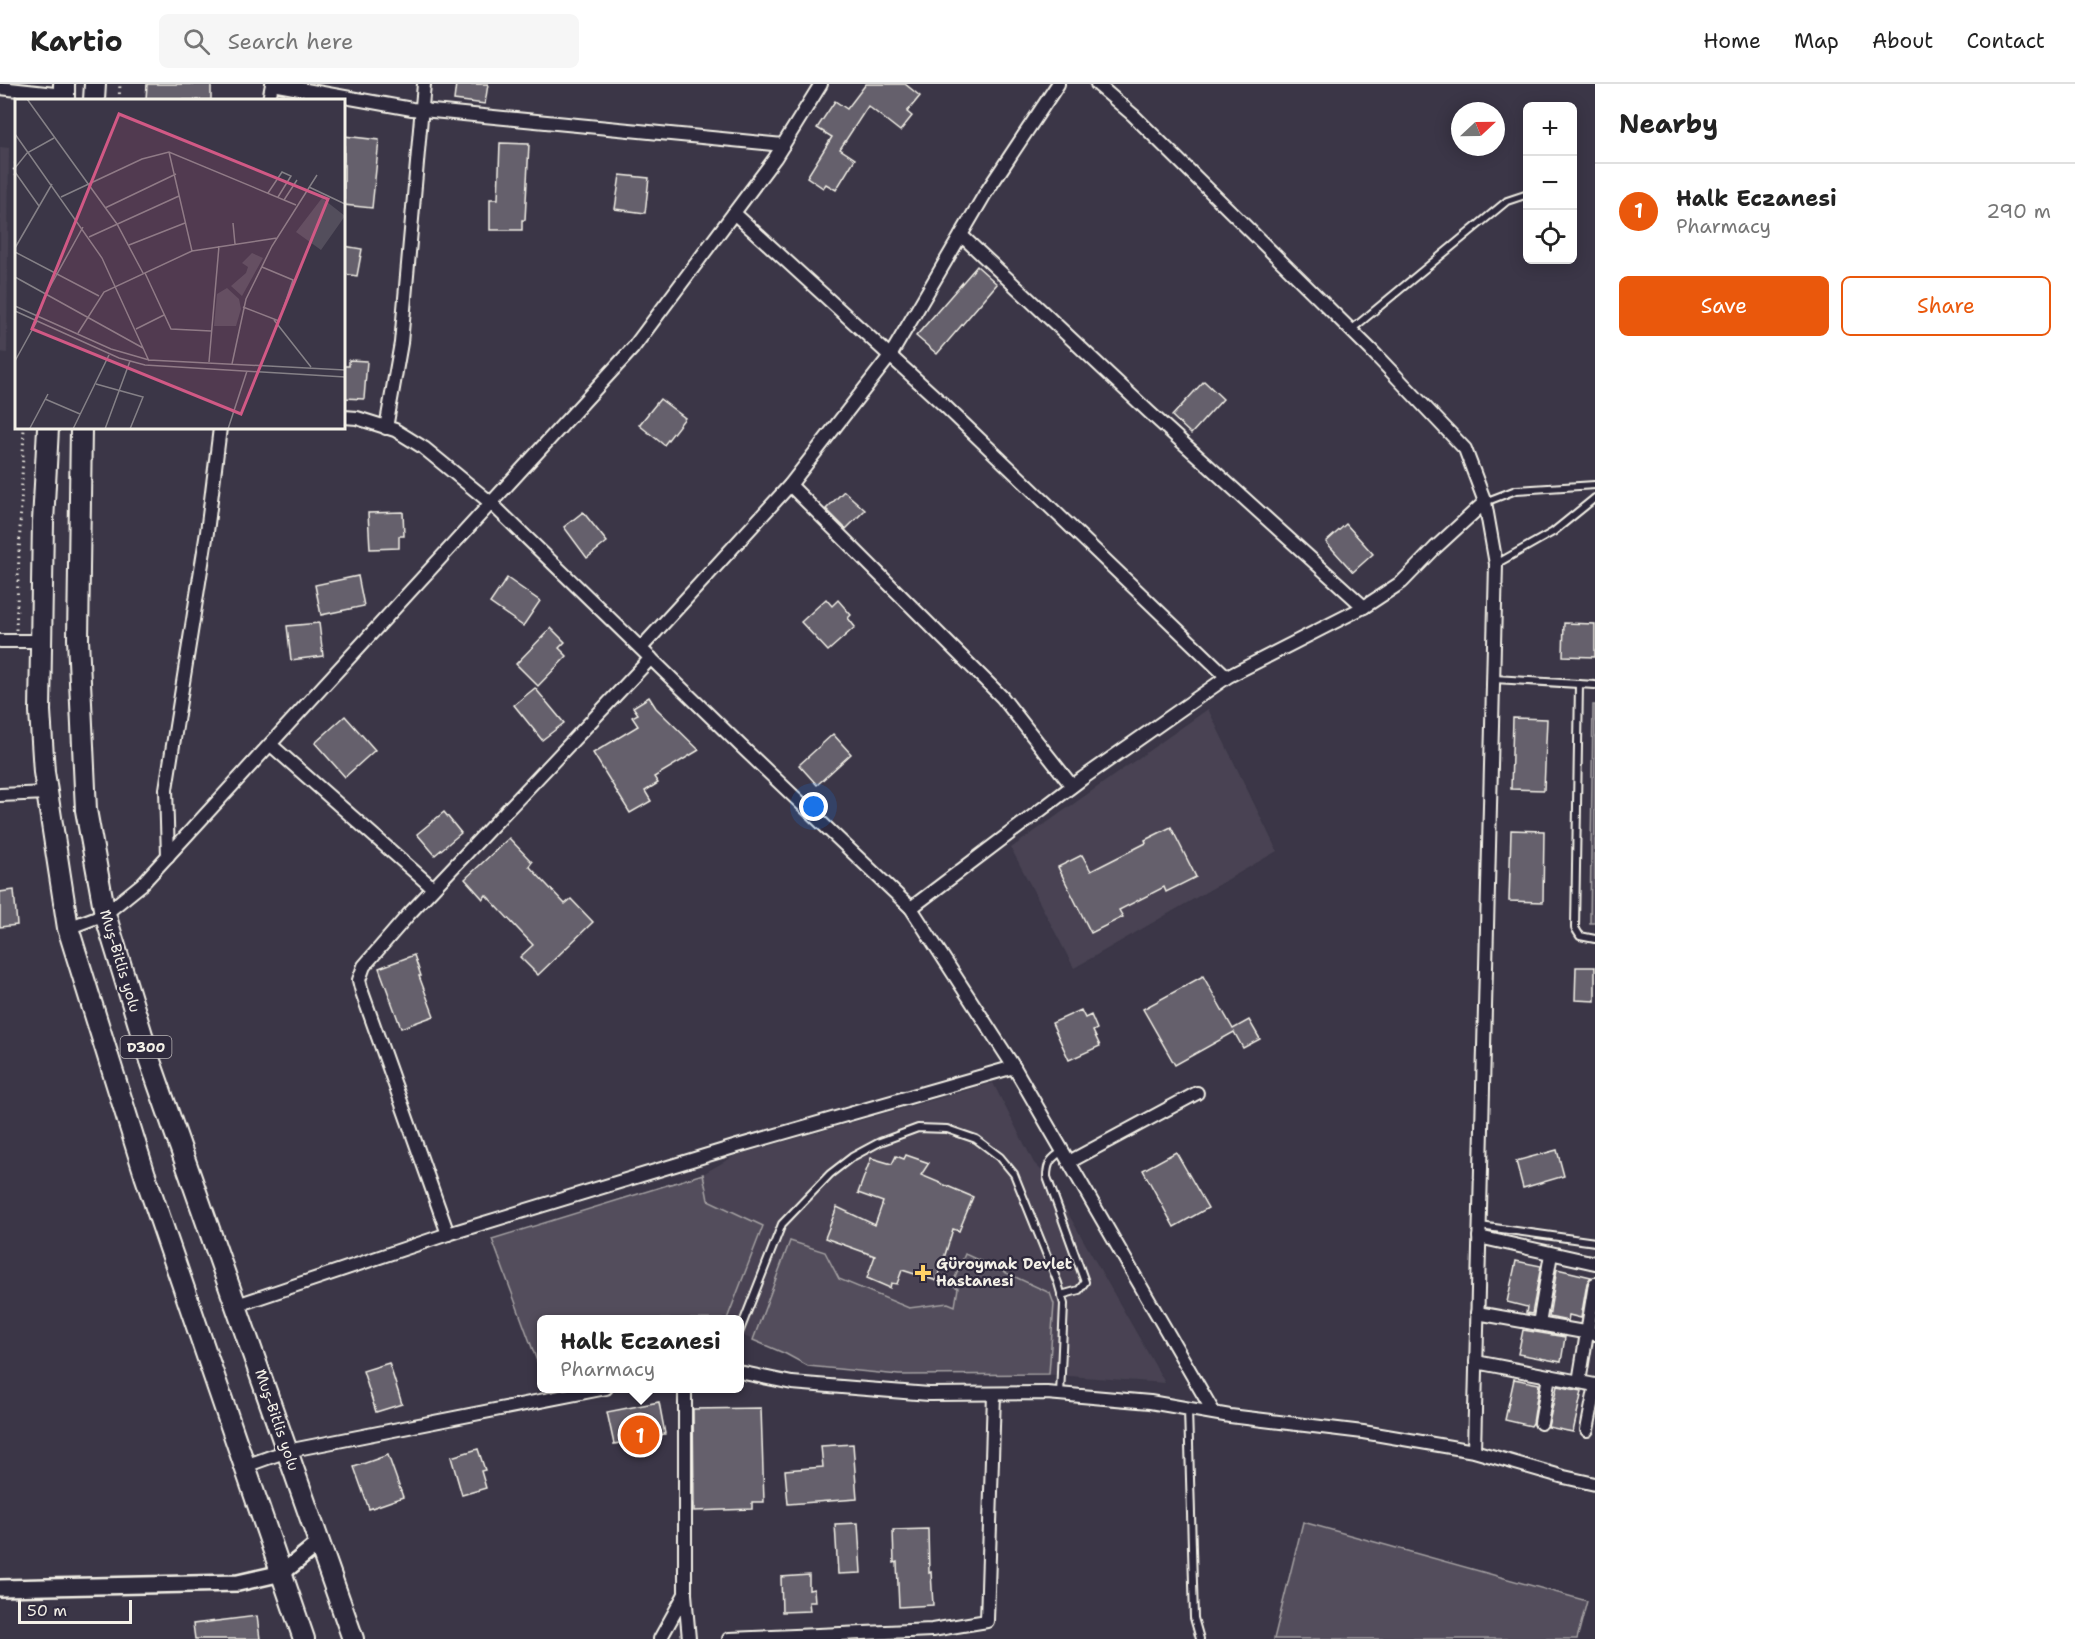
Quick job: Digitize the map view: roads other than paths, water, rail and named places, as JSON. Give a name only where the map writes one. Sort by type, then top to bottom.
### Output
[{"type":"highway","points":[[94,99],[95,84]]},
{"type":"highway","name":"D300","points":[[48,429],[43,522],[40,711],[47,793],[68,928],[145,1175],[304,1639]]},
{"type":"highway","name":"Muş-Bitlis yolu","points":[[81,429],[78,639],[84,787],[105,914],[150,1061],[353,1639]]},
{"type":"street","points":[[269,99],[272,84],[421,110],[783,145]]},
{"type":"street","points":[[386,428],[401,343],[424,84]]},
{"type":"street","points":[[68,928],[105,914],[142,884],[633,348],[783,145],[821,84]]},
{"type":"street","points":[[641,648],[790,486],[890,357],[985,194],[1058,84]]},
{"type":"street","points":[[1097,84],[1133,115],[1352,330],[1465,449],[1485,502],[1496,564],[1473,1450]]},
{"type":"street","points":[[0,88],[64,93]]},
{"type":"street","points":[[734,213],[890,357],[1227,677]]},
{"type":"street","points":[[961,235],[1149,412],[1364,607]]},
{"type":"street","points":[[345,417],[357,418],[395,430],[424,448],[491,502],[911,908],[1014,1067],[1214,1413]]},
{"type":"street","points":[[168,856],[166,789],[207,532],[220,429]]},
{"type":"street","points":[[790,486],[1002,697],[1072,786]]},
{"type":"street","points":[[911,908],[1072,786],[1227,677],[1364,607],[1402,582],[1485,502]]},
{"type":"street","points":[[0,641],[41,641]]},
{"type":"street","points":[[448,1234],[359,980],[364,966],[433,888],[651,658]]},
{"type":"street","points":[[271,745],[433,888]]},
{"type":"street","points":[[0,795],[47,793]]},
{"type":"street","points":[[237,1305],[448,1234],[734,1147],[1014,1067]]},
{"type":"street","points":[[1066,1157],[1197,1093]]},
{"type":"street","points":[[1479,1232],[1551,1254],[1595,1263]]},
{"type":"street","points":[[1539,1324],[1551,1254]]},
{"type":"street","points":[[1579,1382],[1591,1334],[1595,1284]]},
{"type":"street","points":[[1477,1313],[1591,1334]]},
{"type":"street","points":[[1476,1362],[1595,1384]]},
{"type":"street","points":[[744,1373],[792,1383],[929,1394],[1060,1395],[1150,1402],[1473,1450],[1595,1484]]},
{"type":"street","points":[[1541,1423],[1549,1376]]},
{"type":"street","points":[[1587,1430],[1595,1390]]},
{"type":"street","points":[[245,1466],[287,1450],[585,1393]]},
{"type":"street","points":[[685,1393],[685,1594],[689,1639]]},
{"type":"street","points":[[729,1639],[932,1630],[987,1621],[994,1394]]},
{"type":"street","points":[[0,1588],[238,1583],[282,1573],[320,1542]]},
{"type":"street","points":[[660,1639],[685,1594]]},
{"type":"lane","points":[[1352,330],[1507,201],[1523,195]]},
{"type":"lane","points":[[1485,502],[1516,490],[1595,485]]},
{"type":"lane","points":[[1496,564],[1553,532],[1595,498]]},
{"type":"lane","points":[[1494,680],[1595,685]]},
{"type":"lane","points":[[1579,684],[1575,928],[1580,936],[1595,939]]},
{"type":"lane","points":[[744,1320],[782,1224],[830,1174],[852,1157],[880,1142],[918,1128],[947,1129],[976,1139],[1000,1156],[1014,1174],[1064,1304],[1060,1395]]},
{"type":"lane","points":[[1061,1295],[1079,1290],[1085,1282],[1047,1177],[1048,1164],[1052,1157],[1066,1157]]},
{"type":"lane","points":[[1479,1232],[1595,1242]]},
{"type":"lane","points":[[1188,1408],[1194,1618],[1200,1639]]},
{"type":"place","name":"Güroymak Devlet Hastanesi","points":[[923,1273]]},
{"type":"place","name":"Halk Eczanesi","points":[[640,1435]]}]
